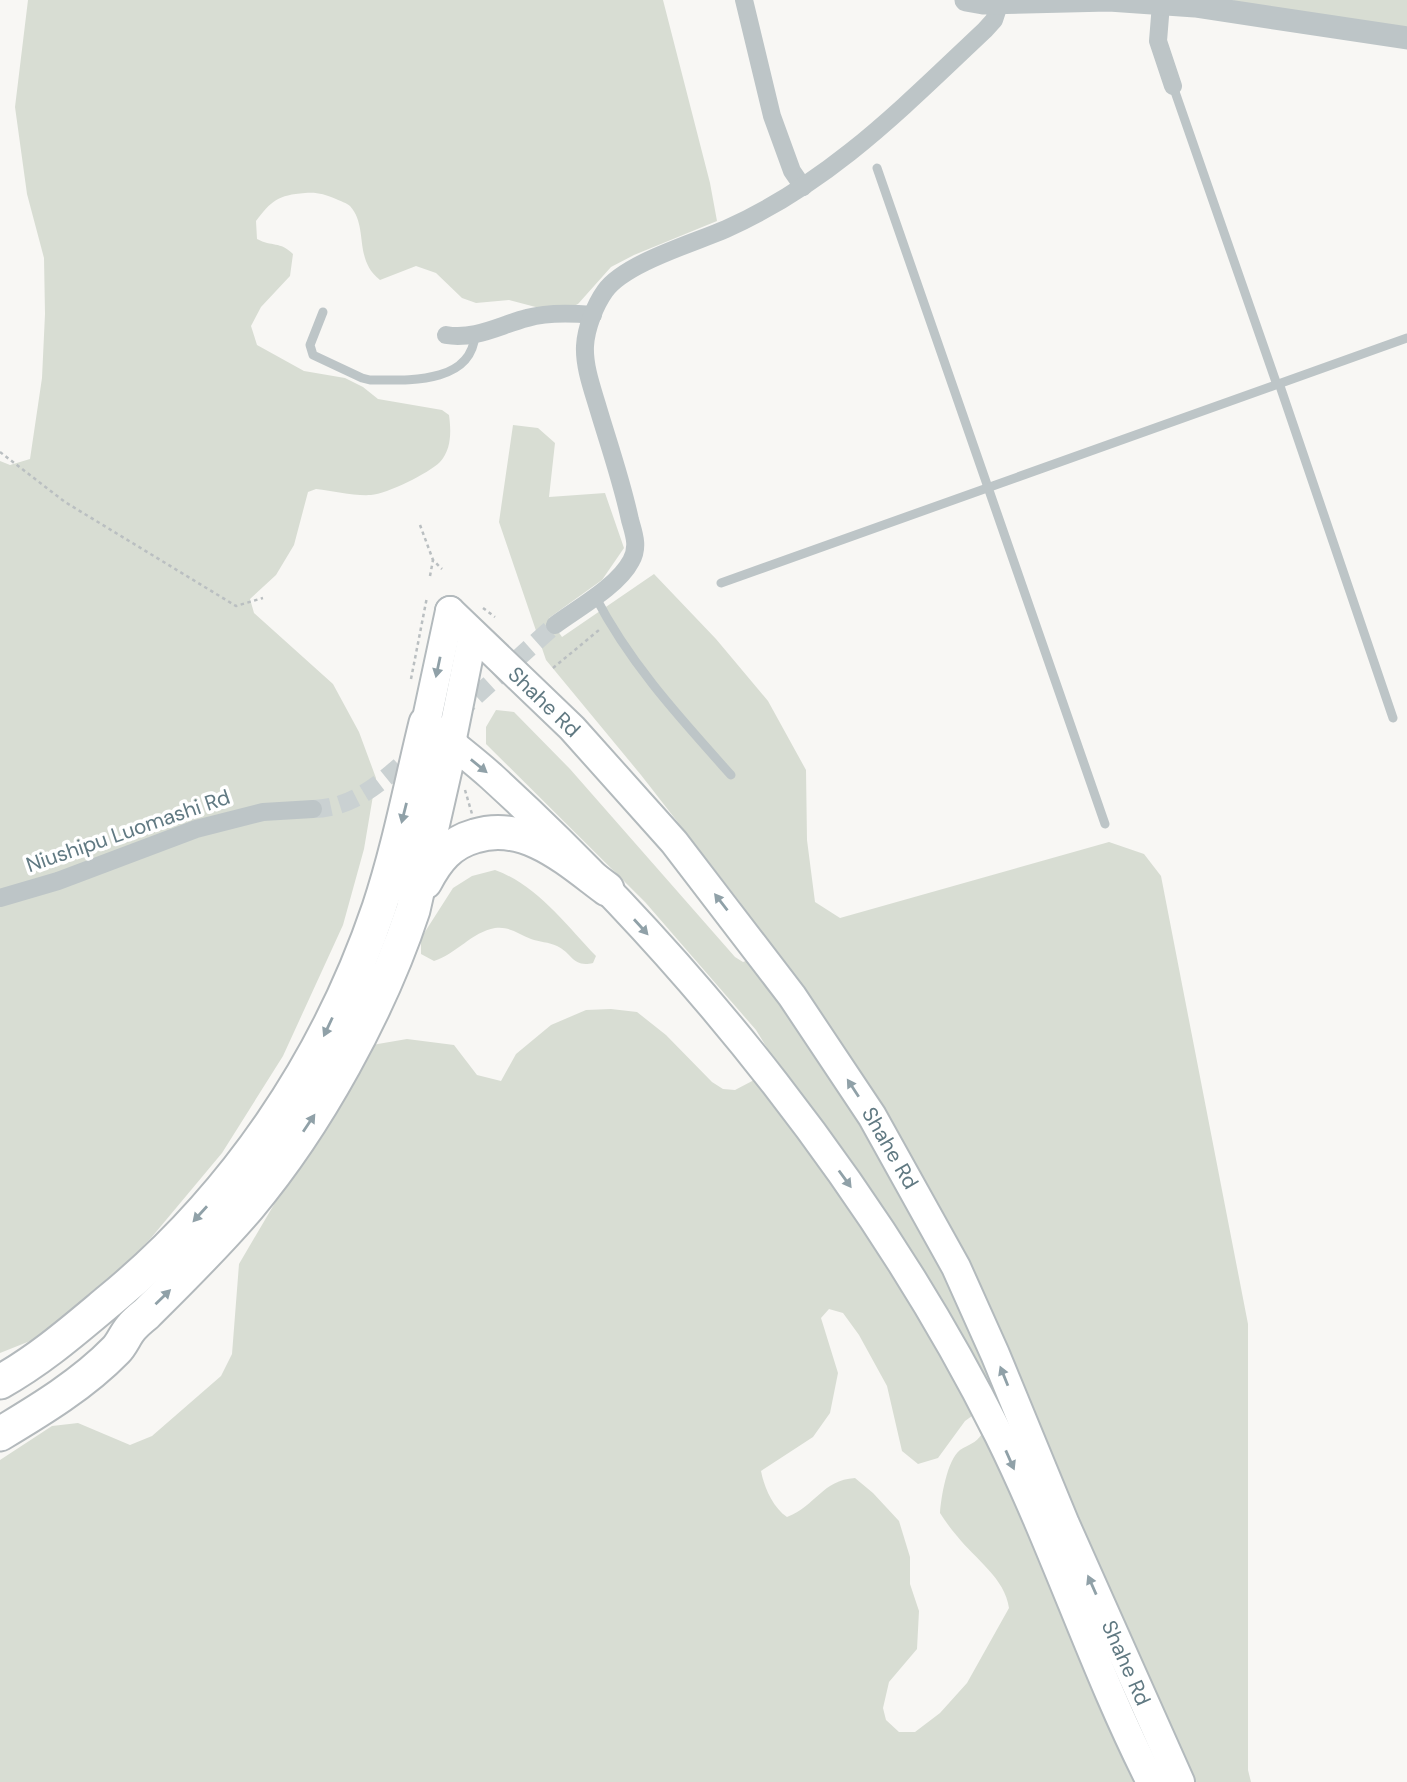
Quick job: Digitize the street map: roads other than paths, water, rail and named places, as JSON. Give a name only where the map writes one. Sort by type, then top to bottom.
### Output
[{"type":"highway","points":[[410,920],[439,733]]},
{"type":"highway","points":[[0,1382],[41,1357],[144,1272],[201,1214],[281,1112],[326,1034],[378,908],[439,733]]},
{"type":"highway","points":[[0,1434],[69,1390],[117,1349],[131,1328],[231,1226],[284,1161],[343,1066],[410,920],[456,868],[469,859],[498,851],[541,858],[607,889]]},
{"type":"highway","points":[[0,1368],[28,1355],[87,1319]]},
{"type":"highway","points":[[0,1412],[42,1388],[109,1338],[131,1328]]},
{"type":"main road","name":"Shahe Rd","points":[[1151,1782],[999,1436],[910,1279],[850,1186],[748,1049],[607,889],[490,776],[439,733],[438,604],[572,728],[674,842],[792,996],[872,1116],[956,1267],[1065,1524],[1180,1782]]},
{"type":"main road","points":[[439,733],[473,634]]},
{"type":"street","points":[[744,0],[772,116],[792,172],[803,187]]},
{"type":"street","points":[[966,0],[983,3],[1109,0],[1195,6],[1407,38]]},
{"type":"street","points":[[555,625],[622,573],[636,550],[628,507],[586,361],[585,346],[593,315],[604,292],[626,274],[656,257],[747,219],[803,187],[847,157],[994,20],[1000,2]]},
{"type":"street","points":[[1161,4],[1158,41],[1173,86]]},
{"type":"street","points":[[446,335],[475,335],[540,315],[593,315]]},
{"type":"street","name":"Niushipu Luomashi Rd","points":[[0,898],[58,881],[197,829],[263,812],[313,809]]},
{"type":"lane","points":[[1173,86],[1393,718]]},
{"type":"lane","points":[[877,168],[1105,824]]},
{"type":"lane","points":[[323,312],[310,345],[313,355],[370,380],[428,378],[447,374],[466,357],[475,342],[475,335]]},
{"type":"lane","points":[[721,583],[1407,338]]},
{"type":"lane","points":[[595,596],[624,648],[659,694],[730,775]]},
{"type":"tunnel","points":[[456,714],[555,625]]},
{"type":"tunnel","points":[[313,809],[356,798],[381,782],[415,752]]}]
